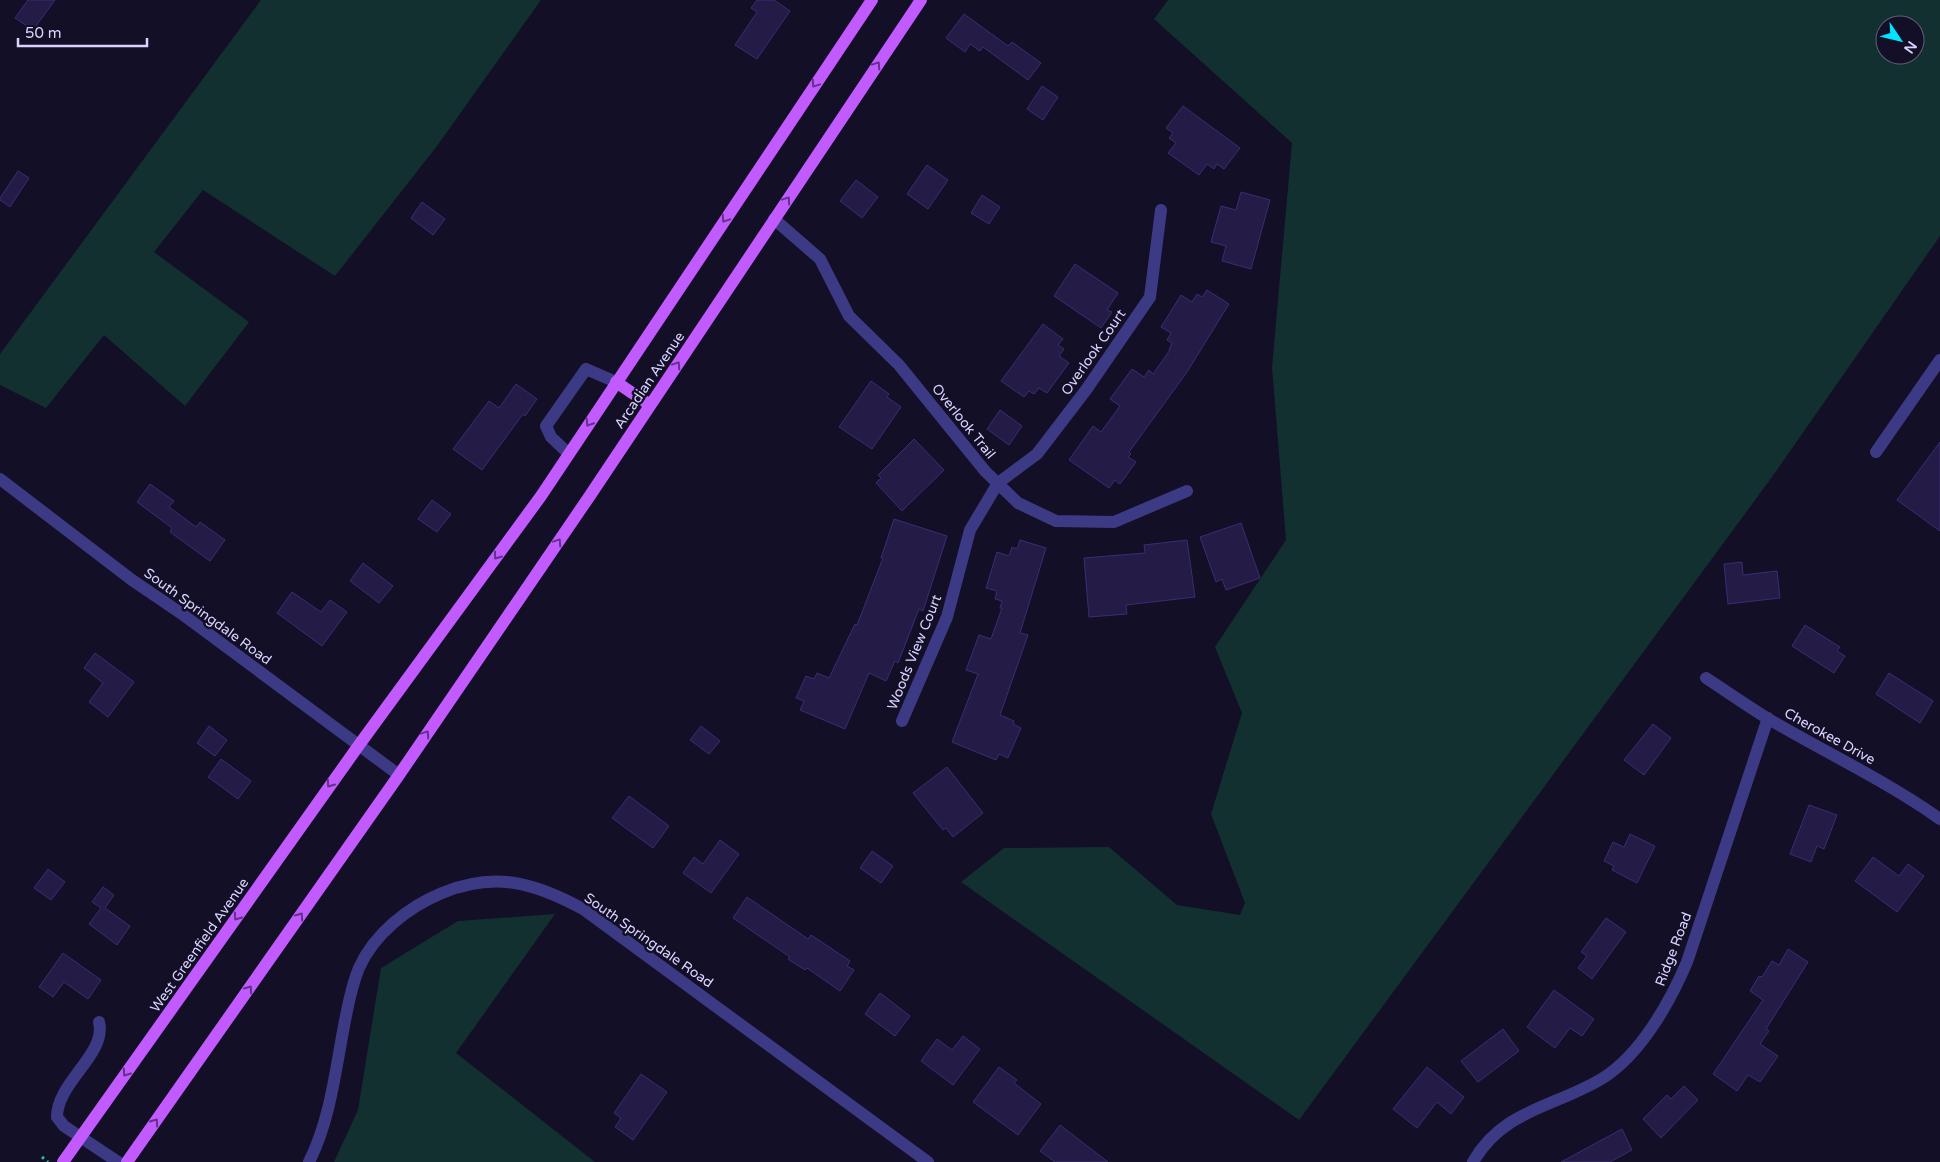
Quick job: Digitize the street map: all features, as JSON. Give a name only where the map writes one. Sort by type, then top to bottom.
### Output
[{"type":"main road","name":"Arcadian Avenue","points":[[359,745],[541,496],[872,0]]},
{"type":"main road","name":"Arcadian Avenue","points":[[399,774],[650,405],[921,0]]},
{"type":"main road","points":[[616,382],[650,405]]},
{"type":"main road","name":"West Greenfield Avenue","points":[[63,1162],[359,745]]},
{"type":"main road","points":[[127,1162],[399,774]]},
{"type":"street","name":"Overlook Court","points":[[998,483],[1037,454],[1086,390],[1150,297],[1161,210]]},
{"type":"street","name":"Overlook Trail","points":[[774,219],[820,259],[849,316],[899,365],[985,471],[1018,503],[1056,521],[1114,522],[1188,491]]},
{"type":"street","points":[[1876,452],[1940,360]]},
{"type":"street","points":[[569,454],[552,437],[546,426],[586,369],[616,382]]},
{"type":"street","name":"South Springdale Road","points":[[0,479],[132,580],[182,614],[399,774]]},
{"type":"street","name":"Woods View Court","points":[[902,721],[947,617],[970,530],[998,483]]},
{"type":"street","name":"Cherokee Drive","points":[[1706,678],[1768,718],[1843,759],[1940,819]]},
{"type":"street","name":"Ridge Road","points":[[1473,1162],[1490,1140],[1508,1124],[1528,1111],[1586,1088],[1605,1077],[1624,1059],[1658,1019],[1673,995],[1687,962],[1768,718]]},
{"type":"street","name":"South Springdale Road","points":[[309,1162],[324,1129],[350,993],[360,966],[371,948],[397,920],[437,895],[456,887],[502,880],[518,882],[550,892],[583,909],[928,1162]]},
{"type":"street","points":[[99,1022],[101,1029],[97,1043],[58,1103],[58,1120],[80,1138],[118,1162]]},
{"type":"path","points":[[42,1157],[48,1162]]},
{"type":"green space","points":[[261,0],[541,0],[437,146],[335,276],[203,190],[154,252],[249,322],[185,406],[104,335],[46,408],[0,385],[0,354]]},
{"type":"green space","points":[[1168,0],[1940,0],[1940,236],[1772,477],[1299,1120],[961,882],[1004,848],[1109,847],[1177,905],[1240,915],[1245,903],[1211,814],[1242,713],[1215,647],[1286,540],[1272,367],[1292,143],[1154,19]]},
{"type":"green space","points":[[555,914],[456,1053],[595,1162],[334,1162],[358,1110],[381,968],[458,921]]},
{"type":"building","points":[[28,0],[55,0],[33,30],[15,18]]},
{"type":"building","points":[[757,0],[774,0],[790,11],[757,59],[735,45],[757,12],[751,8]]},
{"type":"building","points":[[964,14],[1008,46],[1012,42],[1041,63],[1028,80],[983,47],[980,51],[970,44],[965,52],[946,38]]},
{"type":"building","points":[[1042,86],[1058,97],[1043,120],[1027,109]]},
{"type":"building","points":[[1183,106],[1240,148],[1224,169],[1217,164],[1214,169],[1207,164],[1199,175],[1168,153],[1176,143],[1169,138],[1173,133],[1166,128]]},
{"type":"building","points":[[927,165],[948,180],[928,209],[907,194]]},
{"type":"building","points":[[18,171],[29,178],[10,207],[0,198]]},
{"type":"building","points":[[856,180],[878,197],[862,218],[840,201]]},
{"type":"building","points":[[1241,192],[1270,200],[1251,269],[1222,261],[1226,246],[1211,242],[1221,206],[1236,210]]},
{"type":"building","points":[[982,195],[1000,207],[989,224],[971,213]]},
{"type":"building","points":[[422,202],[445,219],[433,235],[411,218]]},
{"type":"building","points":[[1075,264],[1118,293],[1107,310],[1112,312],[1101,328],[1054,296]]},
{"type":"building","points":[[1207,290],[1229,304],[1187,372],[1129,452],[1131,454],[1128,457],[1136,462],[1120,484],[1115,480],[1109,488],[1069,460],[1093,426],[1101,432],[1120,406],[1110,399],[1132,369],[1144,377],[1149,370],[1153,374],[1170,350],[1172,343],[1167,340],[1171,333],[1161,327],[1181,295],[1192,302],[1197,294],[1202,297]]},
{"type":"building","points":[[1043,324],[1063,339],[1058,345],[1064,349],[1059,356],[1069,363],[1047,393],[1039,388],[1034,394],[1029,391],[1024,397],[1001,381]]},
{"type":"building","points":[[871,381],[889,394],[887,397],[901,407],[872,449],[839,427]]},
{"type":"building","points":[[516,384],[537,399],[525,416],[523,414],[482,470],[453,449],[489,401],[499,408]]},
{"type":"building","points":[[1000,410],[1022,426],[1009,445],[987,429]]},
{"type":"building","points":[[914,439],[944,470],[902,511],[876,483],[881,478],[878,475]]},
{"type":"building","points":[[1940,442],[1940,531],[1897,500]]},
{"type":"building","points":[[150,484],[174,501],[169,507],[196,527],[200,522],[225,540],[210,561],[170,532],[172,528],[137,502]]},
{"type":"building","points":[[432,500],[451,514],[437,532],[418,519]]},
{"type":"building","points":[[894,519],[947,536],[923,611],[919,609],[898,663],[895,661],[886,681],[869,673],[845,729],[800,710],[804,701],[796,698],[806,676],[814,679],[817,673],[829,678],[855,624],[857,625],[883,558],[881,558]]},
{"type":"building","points":[[1241,523],[1260,578],[1226,590],[1222,579],[1216,582],[1200,537]]},
{"type":"building","points":[[1020,540],[1046,548],[1020,633],[1028,635],[1000,715],[1014,721],[1013,724],[1021,728],[1008,758],[999,754],[996,760],[952,742],[978,674],[966,670],[979,635],[991,639],[1002,608],[1000,608],[1002,601],[995,599],[997,591],[986,588],[997,552],[1009,556],[1012,547],[1017,549]]},
{"type":"building","points":[[1187,540],[1195,597],[1126,605],[1127,614],[1089,617],[1084,558],[1145,553],[1144,545]]},
{"type":"building","points":[[1742,562],[1743,575],[1777,571],[1780,598],[1728,604],[1724,564]]},
{"type":"building","points":[[363,563],[393,586],[379,603],[350,581]]},
{"type":"building","points":[[292,592],[321,612],[330,600],[347,612],[322,646],[277,613]]},
{"type":"building","points":[[1805,625],[1840,647],[1837,651],[1845,656],[1834,673],[1792,646]]},
{"type":"building","points":[[95,653],[134,682],[108,717],[89,702],[103,683],[84,668]]},
{"type":"building","points":[[1889,673],[1933,701],[1920,723],[1876,694]]},
{"type":"building","points":[[1653,724],[1671,738],[1644,775],[1624,760]]},
{"type":"building","points":[[209,726],[227,740],[215,756],[197,743]]},
{"type":"building","points":[[701,726],[720,741],[709,754],[690,740]]},
{"type":"building","points":[[221,759],[251,781],[238,799],[208,777]]},
{"type":"building","points":[[947,767],[983,813],[953,837],[946,828],[943,830],[913,793]]},
{"type":"building","points":[[629,796],[669,826],[653,848],[612,818]]},
{"type":"building","points":[[1809,805],[1837,815],[1824,849],[1817,846],[1811,862],[1790,854]]},
{"type":"building","points":[[1630,834],[1655,846],[1637,883],[1612,870],[1614,866],[1604,861],[1613,842],[1624,847]]},
{"type":"building","points":[[720,840],[739,854],[711,893],[683,873],[694,857],[703,864]]},
{"type":"building","points":[[872,851],[893,866],[881,883],[860,868]]},
{"type":"building","points":[[1873,857],[1899,876],[1908,864],[1924,876],[1897,912],[1855,881]]},
{"type":"building","points":[[48,869],[65,882],[51,900],[34,888]]},
{"type":"building","points":[[103,887],[114,895],[105,908],[130,926],[117,945],[89,924],[101,908],[92,902]]},
{"type":"building","points":[[747,897],[808,939],[811,935],[850,961],[847,966],[854,970],[840,991],[807,968],[805,970],[788,959],[790,957],[733,918]]},
{"type":"building","points":[[1606,918],[1626,932],[1592,979],[1578,968],[1587,956],[1581,952]]},
{"type":"building","points":[[1788,949],[1808,962],[1766,1029],[1769,1031],[1760,1044],[1778,1056],[1760,1082],[1748,1075],[1737,1091],[1713,1074],[1763,1000],[1750,991],[1759,976],[1762,977],[1772,961],[1779,965]]},
{"type":"building","points":[[63,953],[101,980],[88,999],[64,982],[53,997],[39,987]]},
{"type":"building","points":[[1554,990],[1594,1019],[1582,1036],[1570,1028],[1555,1048],[1527,1027]]},
{"type":"building","points":[[880,993],[910,1016],[895,1036],[865,1014]]},
{"type":"building","points":[[1503,1029],[1519,1051],[1478,1082],[1461,1061]]},
{"type":"building","points":[[963,1036],[980,1049],[953,1085],[921,1061],[937,1039],[952,1050]]},
{"type":"building","points":[[999,1067],[1017,1080],[1014,1083],[1041,1104],[1018,1135],[973,1102]]},
{"type":"building","points":[[1427,1067],[1464,1097],[1451,1114],[1437,1102],[1417,1128],[1393,1109]]},
{"type":"building","points":[[641,1074],[667,1092],[633,1140],[615,1127],[621,1118],[614,1113]]},
{"type":"building","points":[[1684,1086],[1698,1100],[1661,1138],[1643,1119],[1667,1095],[1671,1099]]},
{"type":"building","points":[[1060,1125],[1108,1162],[1055,1162],[1040,1151]]},
{"type":"building","points":[[1622,1129],[1632,1150],[1610,1162],[1561,1162]]}]
